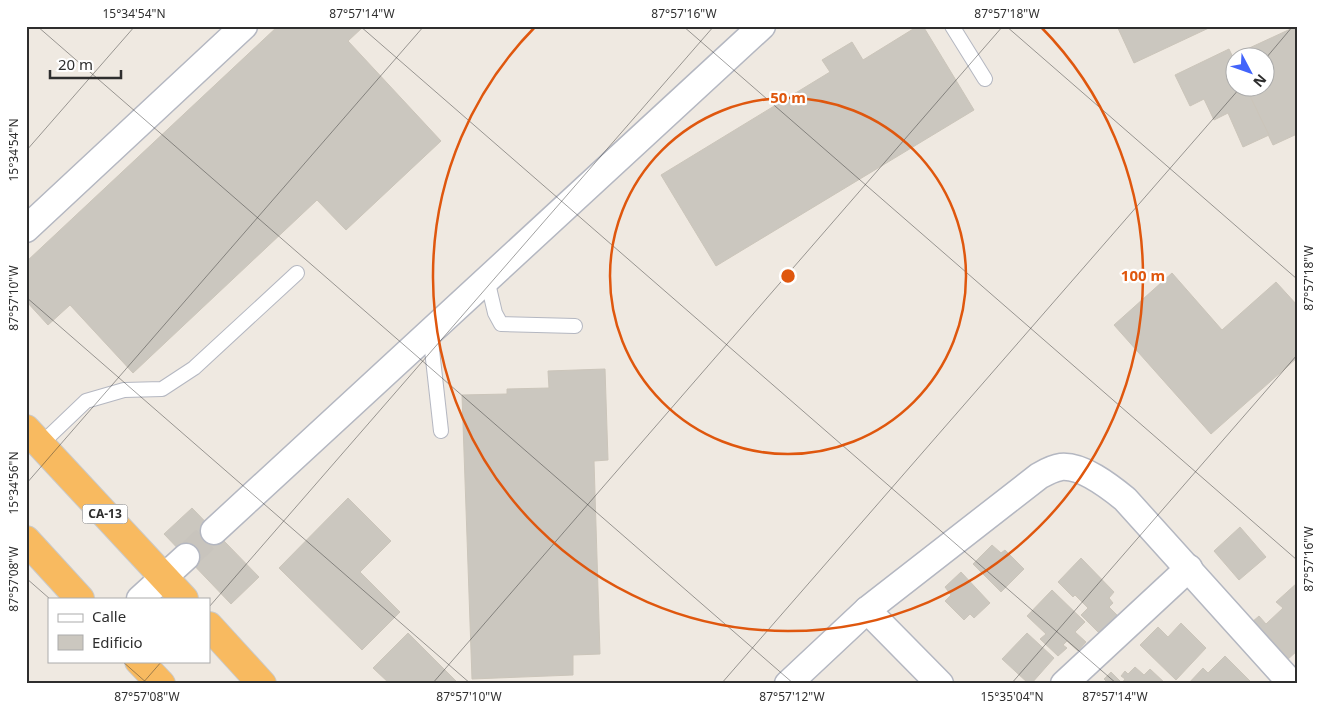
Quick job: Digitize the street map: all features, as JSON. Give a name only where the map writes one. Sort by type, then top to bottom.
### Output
[{"type":"highway","name":"CA-13","points":[[34,437],[183,598]]},
{"type":"highway","points":[[26,540],[79,598]]},
{"type":"highway","points":[[210,627],[262,684]]},
{"type":"highway","points":[[140,662],[161,684]]},
{"type":"street","points":[[26,229],[244,26]]},
{"type":"street","points":[[214,531],[762,26]]},
{"type":"street","points":[[788,684],[867,610],[1039,476],[1062,467],[1073,468],[1096,478],[1125,499],[1292,684]]},
{"type":"street","points":[[141,598],[186,557]]},
{"type":"street","points":[[1064,684],[1189,568]]},
{"type":"street","points":[[867,610],[940,684]]},
{"type":"lane","points":[[952,26],[985,79]]},
{"type":"lane","points":[[34,437],[86,401],[124,390],[162,389],[194,368],[297,273]]},
{"type":"lane","points":[[487,279],[495,313],[501,324],[575,326]]},
{"type":"lane","points":[[430,332],[441,431]]},
{"type":"building","points":[[278,26],[364,26],[348,41],[441,141],[346,230],[317,200],[133,373],[70,305],[48,325],[26,301],[26,262]]},
{"type":"building","points":[[918,26],[923,26],[974,110],[716,266],[661,175],[830,72],[822,60],[852,42],[863,60]]},
{"type":"building","points":[[1117,26],[1213,26],[1134,63]]},
{"type":"building","points":[[1297,26],[1297,134],[1273,145],[1251,98],[1276,98],[1276,48],[1249,48]]},
{"type":"building","points":[[1226,50],[1226,98],[1251,98],[1269,135],[1243,147],[1228,113],[1214,120],[1204,99],[1190,106],[1175,75]]},
{"type":"building","points":[[1172,273],[1222,330],[1276,282],[1297,305],[1297,358],[1211,434],[1114,325]]},
{"type":"building","points":[[605,369],[608,460],[594,461],[600,654],[573,655],[573,675],[472,679],[462,395],[507,394],[507,389],[549,388],[548,371]]},
{"type":"building","points":[[348,498],[391,541],[360,572],[400,612],[362,650],[279,568]]},
{"type":"building","points":[[192,508],[259,577],[231,604],[164,534]]},
{"type":"building","points":[[1240,527],[1266,557],[1239,580],[1214,551]]},
{"type":"building","points":[[992,545],[1001,553],[1005,550],[1024,569],[1001,592],[973,564]]},
{"type":"building","points":[[1081,558],[1114,592],[1109,598],[1113,603],[1109,607],[1118,616],[1100,634],[1081,615],[1088,608],[1075,595],[1073,597],[1058,582]]},
{"type":"building","points":[[961,572],[990,603],[974,618],[970,614],[964,620],[945,601],[951,595],[945,587]]},
{"type":"building","points":[[1297,583],[1297,651],[1287,660],[1252,622],[1259,616],[1266,624],[1283,608],[1276,602]]},
{"type":"building","points":[[1052,590],[1085,622],[1075,632],[1086,642],[1078,651],[1067,641],[1063,645],[1067,648],[1058,656],[1040,639],[1046,634],[1027,616]]},
{"type":"building","points":[[1181,623],[1206,648],[1176,680],[1140,645],[1158,627],[1168,637]]},
{"type":"building","points":[[408,633],[459,684],[390,684],[373,668]]},
{"type":"building","points":[[1027,633],[1054,658],[1031,684],[1002,659]]},
{"type":"building","points":[[1225,656],[1253,684],[1188,684],[1203,668],[1208,673]]},
{"type":"building","points":[[1135,667],[1144,675],[1150,669],[1166,684],[1109,684],[1104,679],[1111,672],[1122,683],[1125,679],[1121,676],[1125,671],[1128,674]]},
{"type":"tunnel","points":[[186,557],[214,531]]}]
